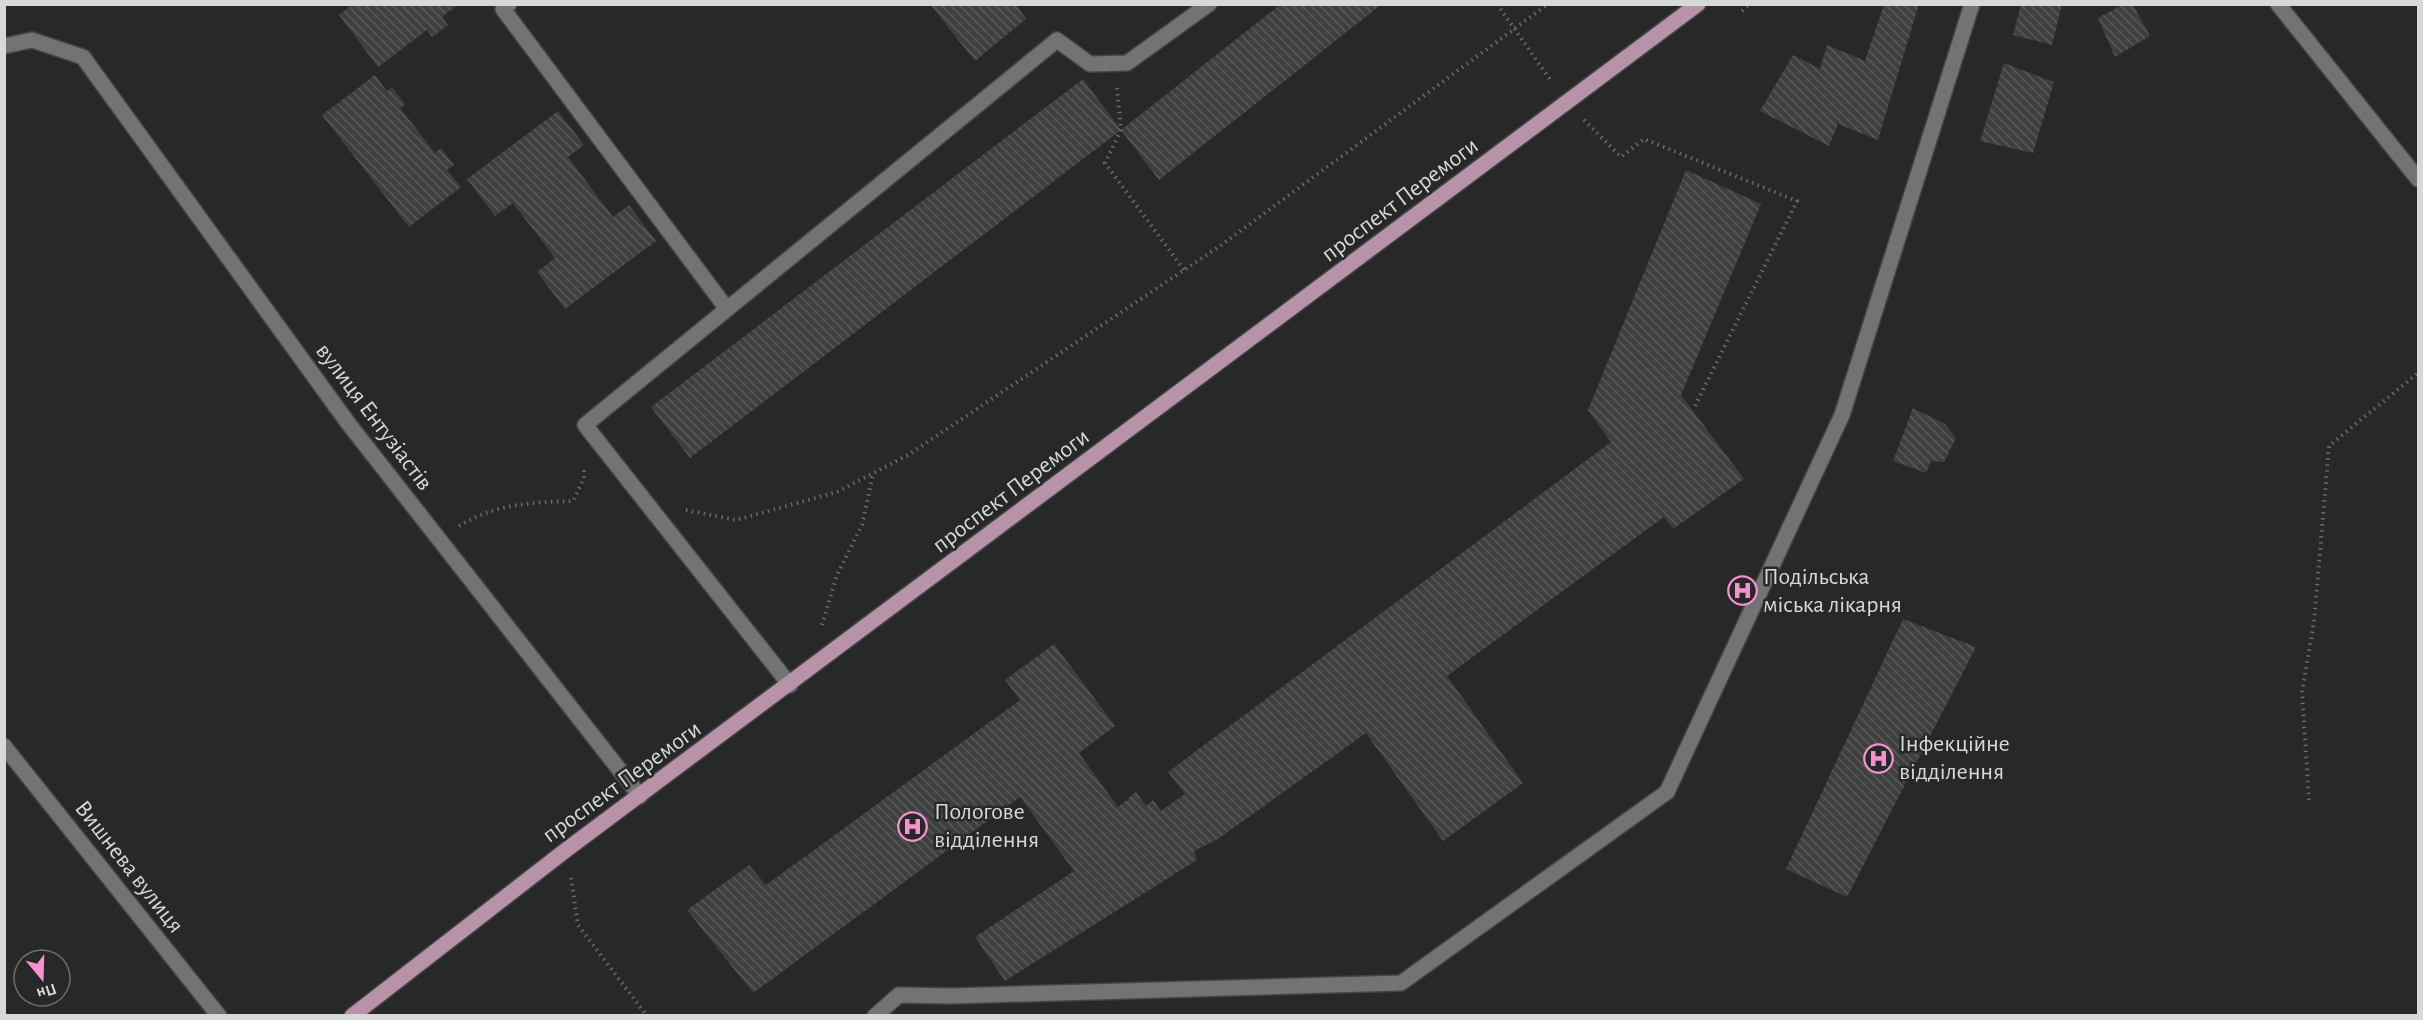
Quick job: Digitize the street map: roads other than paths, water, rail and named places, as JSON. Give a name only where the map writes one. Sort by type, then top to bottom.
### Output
[{"type":"main road","name":"проспект Перемоги","points":[[351,1016],[566,850],[790,685],[1698,4]]},
{"type":"street","points":[[509,4],[502,9],[727,309]]},
{"type":"street","points":[[790,685],[585,424],[1058,40],[1090,64],[1127,63],[1209,4]]},
{"type":"street","points":[[875,1016],[899,995],[951,996],[1401,983],[1667,792],[1842,415],[1972,4]]},
{"type":"street","points":[[2278,4],[2418,179]]},
{"type":"street","name":"вулиця Ентузіастів","points":[[4,46],[32,40],[83,57],[348,423],[640,796]]},
{"type":"street","name":"Вишнева вулиця","points":[[4,746],[219,1016]]},
{"type":"place","name":"Подільська міська лікарня","points":[[1742,591]]},
{"type":"place","name":"Інфекційне відділення","points":[[1878,758]]},
{"type":"place","name":"Пологове відділення","points":[[913,826]]}]
